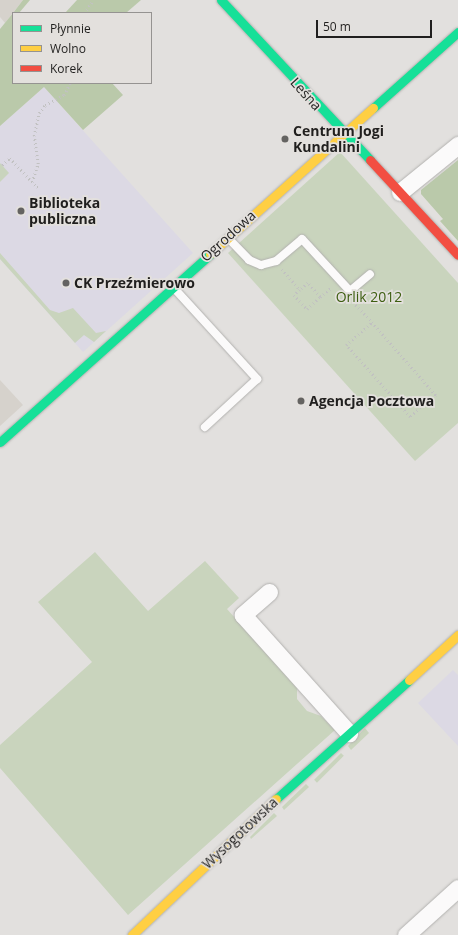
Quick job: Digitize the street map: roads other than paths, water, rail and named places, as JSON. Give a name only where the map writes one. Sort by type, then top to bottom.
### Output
[{"type":"street","name":"Leśna","points":[[221,0],[458,255]]},
{"type":"street","name":"Ogrodowa","points":[[0,442],[343,132],[458,32]]},
{"type":"street","points":[[400,192],[458,145]]},
{"type":"street","points":[[268,592],[243,615],[349,733]]},
{"type":"street","name":"Wysogotowska","points":[[132,935],[349,733],[458,635]]},
{"type":"street","points":[[406,935],[458,888]]},
{"type":"lane","points":[[227,237],[255,264],[269,265],[275,262],[302,239],[350,291],[370,274]]},
{"type":"lane","points":[[173,286],[257,379],[206,427]]},
{"type":"place","name":"Centrum Jogi Kundalini","points":[[285,139]]},
{"type":"place","name":"Biblioteka publiczna","points":[[21,211]]},
{"type":"place","name":"CK Przeźmierowo","points":[[66,283]]},
{"type":"place","name":"Agencja Pocztowa","points":[[301,401]]},
{"type":"park label","name":"Orlik 2012","points":[[369,297]]}]
